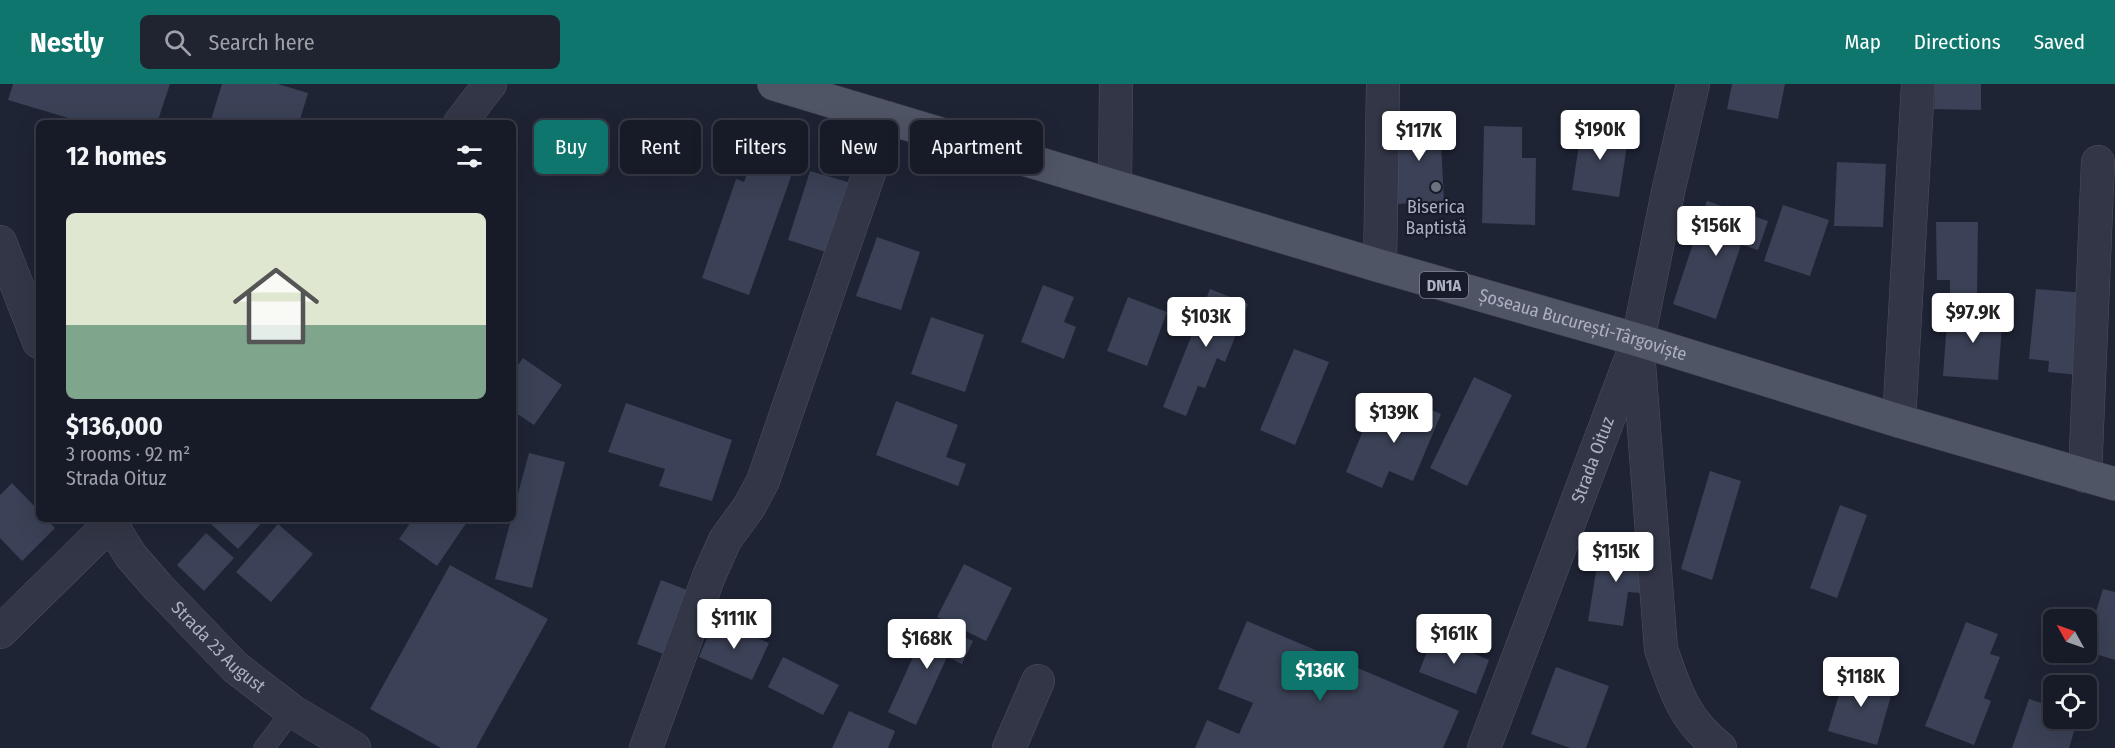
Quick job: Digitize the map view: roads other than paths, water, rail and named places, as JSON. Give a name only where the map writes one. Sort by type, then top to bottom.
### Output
[{"type":"main road","name":"Șoseaua București-Târgoviște","points":[[774,84],[1380,266],[1638,340],[1899,421],[2100,480]]},
{"type":"street","points":[[462,120],[490,84]]},
{"type":"street","points":[[1115,186],[1116,84]]},
{"type":"street","points":[[1380,266],[1383,84]]},
{"type":"street","points":[[1693,84],[1638,340],[1661,649],[1674,686],[1688,715],[1720,748]]},
{"type":"street","points":[[1899,421],[1918,84]]},
{"type":"street","points":[[646,748],[709,576],[725,540],[749,507],[764,481],[888,118]]},
{"type":"street","points":[[2098,162],[2100,480]]},
{"type":"street","points":[[0,242],[36,334]]},
{"type":"street","name":"Strada Oituz","points":[[1484,748],[1638,340]]},
{"type":"street","points":[[0,632],[110,522]]},
{"type":"street","name":"Strada 23 August","points":[[112,522],[131,556],[190,622],[235,667],[335,743]]},
{"type":"street","points":[[1009,748],[1038,681]]},
{"type":"lane","points":[[264,748],[292,711]]},
{"type":"place","name":"Biserica Baptistă","points":[[1436,187]]}]
